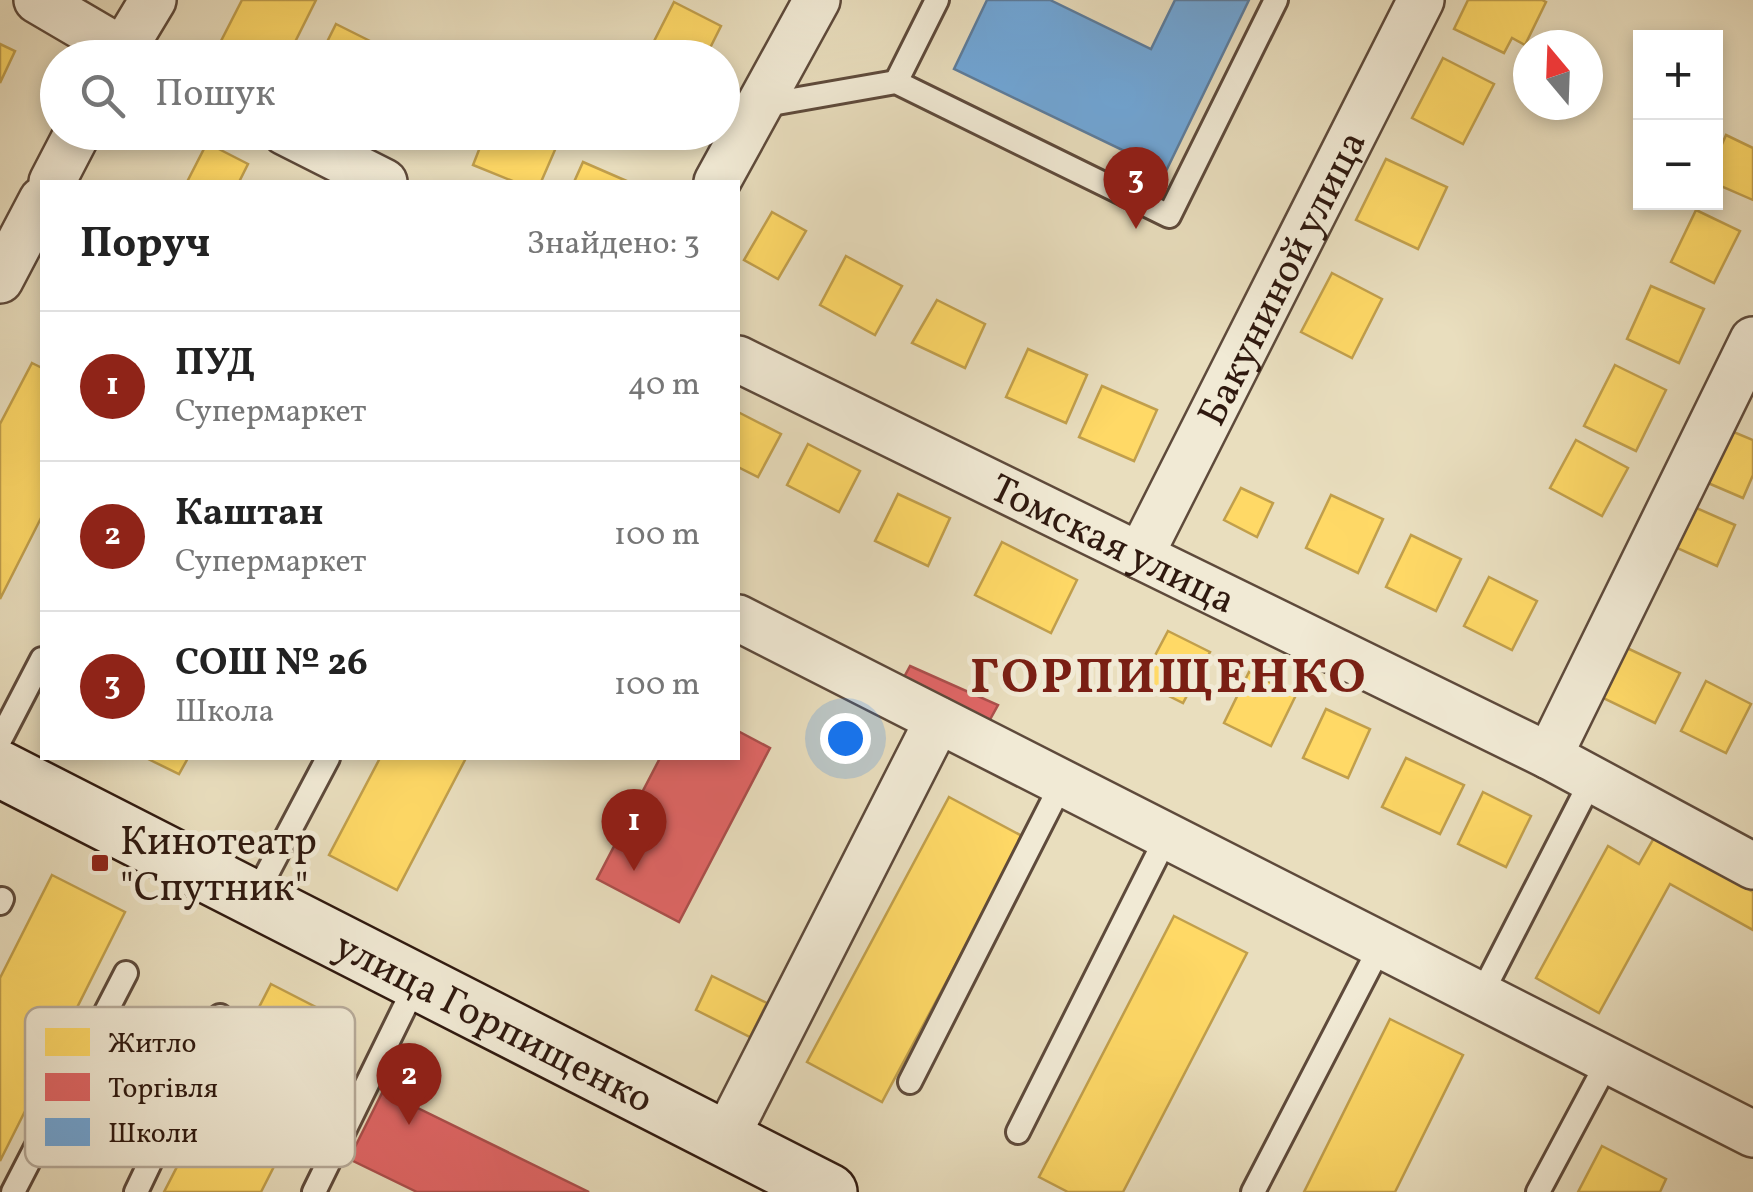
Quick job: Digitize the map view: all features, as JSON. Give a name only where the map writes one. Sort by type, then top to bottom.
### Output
[{"type":"main road","name":"улица Горпищенко","points":[[0,769],[829,1192]]},
{"type":"street","points":[[37,0],[101,40]]},
{"type":"street","points":[[132,40],[152,0]]},
{"type":"street","points":[[740,140],[816,0]]},
{"type":"street","name":"Бакуниной улица","points":[[1140,556],[1422,0]]},
{"type":"street","points":[[53,180],[69,150]]},
{"type":"street","points":[[321,150],[380,180]]},
{"type":"street","points":[[718,180],[735,150]]},
{"type":"street","points":[[19,265],[40,206]]},
{"type":"street","points":[[1549,756],[1753,340]]},
{"type":"street","name":"Томская улица","points":[[740,360],[1549,756],[1753,866]]},
{"type":"street","points":[[740,619],[1753,1134]]},
{"type":"street","points":[[725,1139],[938,720]]},
{"type":"lane","points":[[896,82],[937,0]]},
{"type":"lane","points":[[759,106],[896,82],[1170,216],[1276,0]]},
{"type":"lane","points":[[0,740],[40,663]]},
{"type":"lane","points":[[254,898],[327,760]]},
{"type":"lane","points":[[1480,996],[1592,779]]},
{"type":"lane","points":[[910,1082],[1062,782]]},
{"type":"lane","points":[[1018,1132],[1167,836]]},
{"type":"lane","points":[[1253,1192],[1381,945]]},
{"type":"lane","points":[[108,1007],[126,972]]},
{"type":"lane","points":[[355,1108],[416,982]]},
{"type":"lane","points":[[1538,1192],[1608,1060]]},
{"type":"lane","points":[[13,1192],[26,1167]]},
{"type":"lane","points":[[136,1192],[148,1167]]},
{"type":"lane","points":[[314,1192],[326,1167]]},
{"type":"building: Житло","points":[[242,0],[316,0],[296,40],[222,40]]},
{"type":"building: Житло","points":[[1468,0],[1546,2],[1532,30],[1513,30],[1513,39],[1504,53],[1454,29]]},
{"type":"building: Житло","points":[[674,2],[721,26],[714,40],[655,40]]},
{"type":"building: Житло","points":[[336,24],[368,40],[328,40]]},
{"type":"building: Житло","points":[[0,44],[15,51],[0,83]]},
{"type":"building: Житло","points":[[1443,58],[1494,84],[1463,144],[1412,118]]},
{"type":"building: Житло","points":[[1726,135],[1753,148],[1753,200],[1723,187]]},
{"type":"building: Житло","points":[[203,150],[221,150],[248,164],[240,180],[188,180]]},
{"type":"building: Житло","points":[[479,150],[555,150],[542,180],[510,180],[473,165]]},
{"type":"building: Житло","points":[[1386,159],[1447,187],[1418,249],[1356,220]]},
{"type":"building: Житло","points":[[583,162],[624,180],[575,180]]},
{"type":"building: Житло","points":[[1696,210],[1740,231],[1714,283],[1671,262]]},
{"type":"building: Житло","points":[[772,212],[806,231],[778,279],[744,260]]},
{"type":"building: Житло","points":[[846,256],[902,286],[875,335],[820,305]]},
{"type":"building: Житло","points":[[1332,273],[1382,299],[1352,358],[1301,332]]},
{"type":"building: Житло","points":[[1651,286],[1704,309],[1679,363],[1627,339]]},
{"type":"building: Житло","points":[[937,300],[985,324],[965,368],[912,343]]},
{"type":"building: Житло","points":[[1028,349],[1087,375],[1066,423],[1006,397]]},
{"type":"building: Житло","points":[[32,363],[40,367],[40,520],[0,599],[0,424]]},
{"type":"building: Житло","points":[[1615,365],[1666,390],[1636,451],[1584,426]]},
{"type":"building: Житло","points":[[1102,386],[1157,410],[1134,461],[1079,437]]},
{"type":"building: Житло","points":[[740,413],[781,434],[758,477],[740,468]]},
{"type":"building: Житло","points":[[1724,428],[1753,440],[1753,475],[1743,498],[1701,480]]},
{"type":"building: Житло","points":[[1576,440],[1628,468],[1602,516],[1550,488]]},
{"type":"building: Житло","points":[[808,444],[860,471],[839,512],[787,485]]},
{"type":"building: Житло","points":[[1241,488],[1273,503],[1257,537],[1224,520]]},
{"type":"building: Житло","points":[[898,494],[950,518],[928,566],[875,541]]},
{"type":"building: Житло","points":[[1331,495],[1383,519],[1358,573],[1306,548]]},
{"type":"building: Житло","points":[[1685,503],[1735,525],[1717,566],[1666,543]]},
{"type":"building: Житло","points":[[1411,535],[1461,559],[1436,611],[1386,587]]},
{"type":"building: Житло","points":[[1002,542],[1077,580],[1051,633],[975,595]]},
{"type":"building: Житло","points":[[1489,577],[1537,601],[1512,650],[1464,626]]},
{"type":"building: Житло","points":[[1168,631],[1210,652],[1183,703],[1141,682]]},
{"type":"building: Житло","points":[[1627,648],[1680,673],[1655,723],[1603,698]]},
{"type":"building: Житло","points":[[1249,672],[1296,695],[1271,746],[1224,723]]},
{"type":"building: Житло","points":[[1706,681],[1751,704],[1726,753],[1681,731]]},
{"type":"building: Житло","points":[[1326,709],[1370,729],[1348,778],[1303,758]]},
{"type":"building: Житло","points":[[1406,758],[1464,785],[1440,834],[1382,807]]},
{"type":"building: Житло","points":[[150,760],[187,760],[179,774]]},
{"type":"building: Житло","points":[[379,760],[465,760],[397,890],[329,855]]},
{"type":"building: Житло","points":[[1483,792],[1531,816],[1506,867],[1458,844]]},
{"type":"building: Житло","points":[[949,797],[1024,837],[882,1102],[807,1062]]},
{"type":"building: Житло","points":[[1654,838],[1753,892],[1753,930],[1670,884],[1599,1013],[1536,978],[1608,846],[1639,864]]},
{"type":"building: Житло","points":[[52,875],[125,912],[77,1007],[25,1007],[25,1111],[0,1161],[0,978]]},
{"type":"building: Житло","points":[[1174,916],[1247,953],[1123,1192],[1068,1192],[1039,1177]]},
{"type":"building: Житло","points":[[712,976],[767,1003],[750,1037],[696,1010]]},
{"type":"building: Житло","points":[[271,984],[316,1007],[259,1007]]},
{"type":"building: Житло","points":[[1390,1019],[1463,1055],[1395,1192],[1304,1192]]},
{"type":"building: Житло","points":[[1602,1146],[1666,1179],[1660,1192],[1578,1192]]},
{"type":"building: Житло","points":[[177,1167],[274,1167],[261,1192],[164,1192]]},
{"type":"building: Торгівля","points":[[910,666],[998,705],[982,734],[895,694]]},
{"type":"building: Торгівля","points":[[740,732],[770,748],[679,922],[597,879],[659,760],[740,760]]},
{"type":"building: Торгівля","points":[[383,1091],[589,1192],[417,1192],[355,1162],[355,1147]]},
{"type":"building: Школи","points":[[987,0],[1050,0],[1151,49],[1175,0],[1249,0],[1166,171],[954,69]]},
{"type":"place","name":"СОШ № 26","points":[[1136,229]]},
{"type":"place","name":"Кинотеатр \"Спутник\"","points":[[100,863]]},
{"type":"place","name":"ПУД","points":[[634,871]]},
{"type":"place","name":"Каштан","points":[[409,1125]]},
{"type":"district","name":"ГОРПИЩЕНКО","points":[[1169,674]]}]
